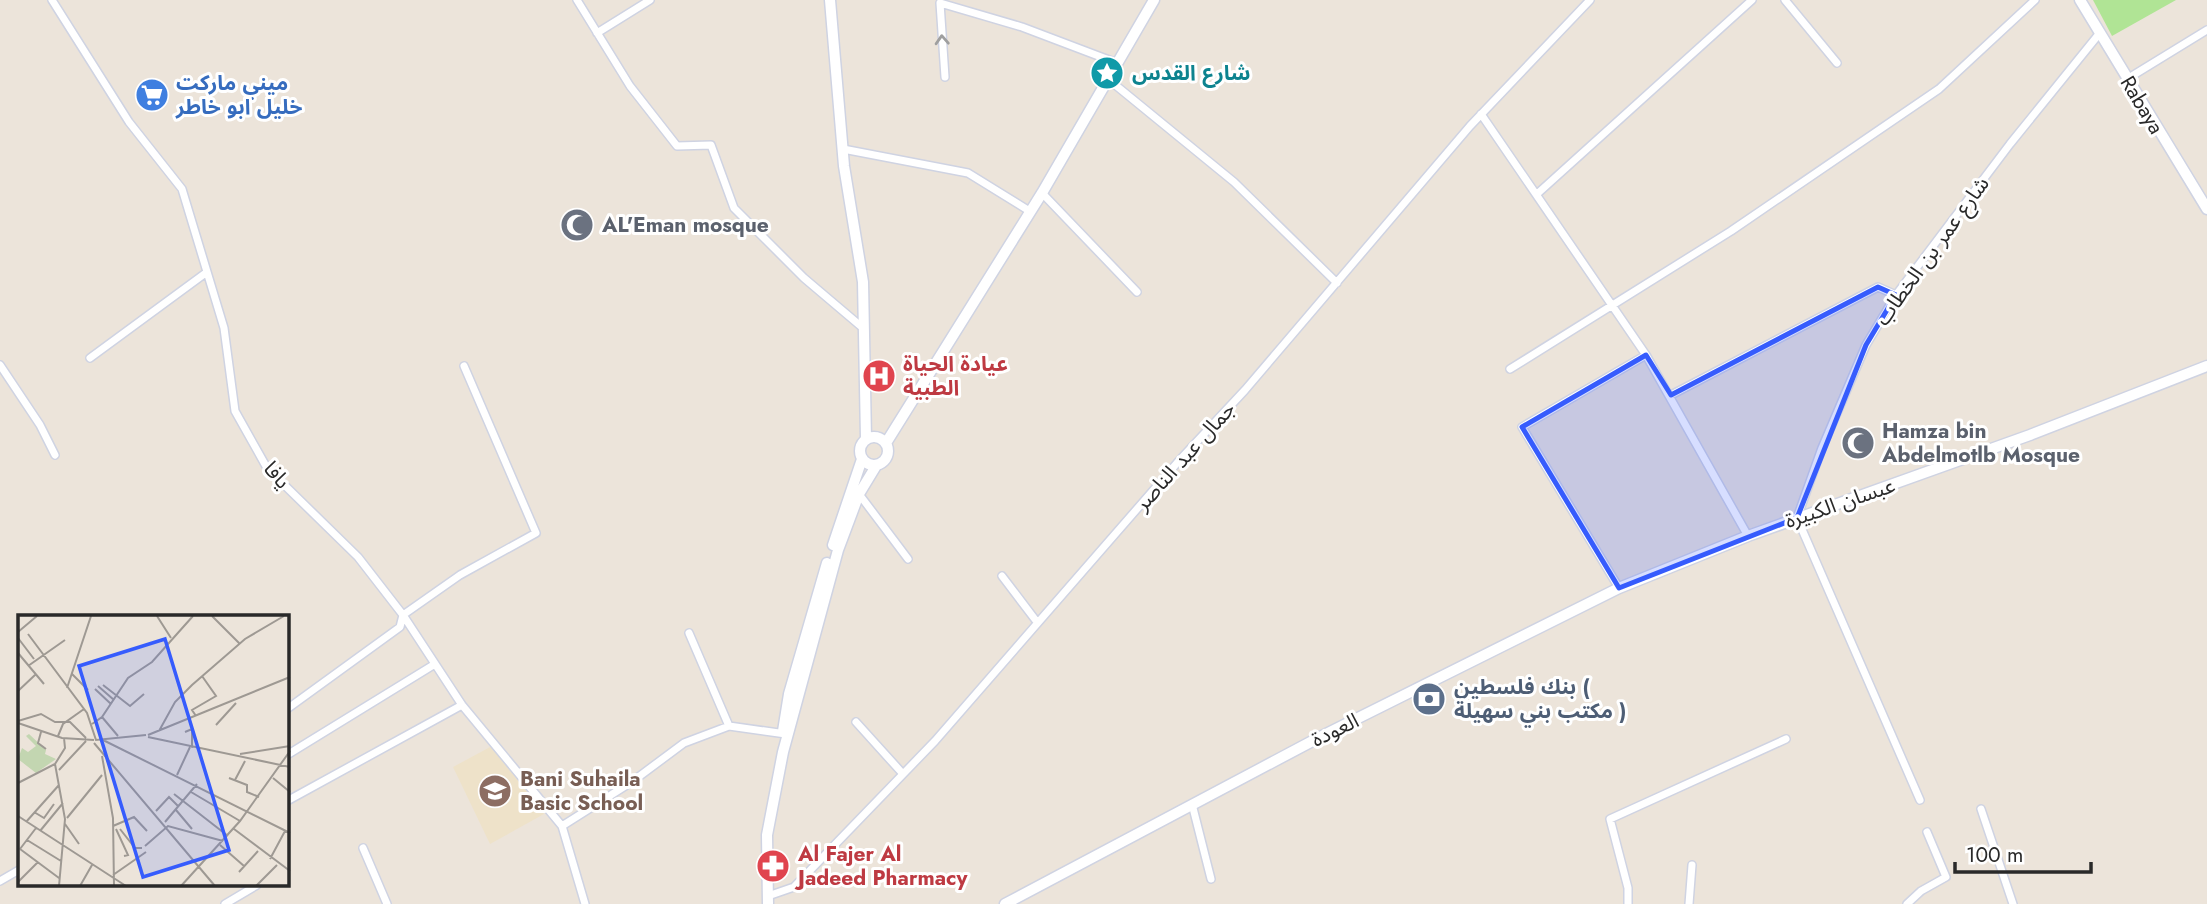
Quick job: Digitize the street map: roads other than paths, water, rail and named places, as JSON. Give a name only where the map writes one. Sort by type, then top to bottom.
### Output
[{"type":"main road","points":[[768,900],[767,835],[783,752],[789,694],[814,602],[862,459],[860,449],[866,439],[863,282],[843,149],[830,0]]},
{"type":"main road","points":[[785,734],[819,610],[859,494],[876,466],[886,459],[886,443],[1031,212],[1154,0]]},
{"type":"main road","name":"Rabaya","points":[[2080,0],[2207,209]]},
{"type":"main road","name":"عبسان الكبيرة","points":[[1670,567],[1797,518],[2030,435],[2207,366]]},
{"type":"main road","points":[[866,439],[877,437],[886,443]]},
{"type":"main road","points":[[862,459],[876,466]]},
{"type":"main road","name":"العودة","points":[[1004,904],[1532,629],[1670,567]]},
{"type":"street","name":"يافا","points":[[52,0],[129,122],[182,189],[224,328],[235,411],[267,468],[358,557],[403,615],[462,705],[562,826],[585,904]]},
{"type":"street","points":[[577,0],[630,86],[677,146],[711,145],[734,208],[804,278],[863,328]]},
{"type":"street","points":[[597,33],[650,0]]},
{"type":"street","name":"جمال عبد الناصر","points":[[768,900],[794,887],[903,774],[1337,283],[1481,114],[1590,0]]},
{"type":"street","points":[[1537,194],[1752,0]]},
{"type":"street","points":[[1785,0],[1837,63]]},
{"type":"street","points":[[1510,369],[1731,231],[1939,89],[2035,0]]},
{"type":"street","points":[[945,77],[940,3],[1022,27],[1117,63]]},
{"type":"street","points":[[2127,79],[2207,30]]},
{"type":"street","name":"شارع عمر بن الخطاب","points":[[1797,518],[1822,447],[1867,345],[1896,295],[2010,144],[2099,34]]},
{"type":"street","points":[[1108,79],[1234,182],[1337,283]]},
{"type":"street","points":[[1481,114],[1646,355],[1748,536]]},
{"type":"street","points":[[843,149],[968,173],[1031,212]]},
{"type":"street","points":[[1042,193],[1137,292]]},
{"type":"street","points":[[90,358],[207,272]]},
{"type":"street","points":[[1671,396],[1878,287],[1896,295]]},
{"type":"street","points":[[1619,588],[1522,426],[1646,355]]},
{"type":"street","points":[[0,365],[40,425],[55,455]]},
{"type":"street","points":[[289,708],[400,627],[403,615],[460,575],[536,533],[464,366]]},
{"type":"street","points":[[859,494],[908,559]]},
{"type":"street","points":[[1797,518],[1920,800]]},
{"type":"street","points":[[1002,576],[1037,622]]},
{"type":"street","points":[[689,633],[729,726]]},
{"type":"street","points":[[289,754],[435,664]]},
{"type":"street","points":[[289,801],[462,705]]},
{"type":"street","points":[[856,722],[903,774]]},
{"type":"street","points":[[562,826],[633,781],[684,743],[729,726],[785,734]]},
{"type":"street","points":[[1628,904],[1628,888],[1611,819],[1786,738]]},
{"type":"street","points":[[1192,804],[1211,879]]},
{"type":"street","points":[[1981,809],[2013,904]]},
{"type":"street","points":[[1907,904],[1921,891],[1946,877],[1927,832]]},
{"type":"street","points":[[363,848],[387,904]]},
{"type":"street","points":[[1689,904],[1692,865]]},
{"type":"street","points":[[0,881],[18,871]]},
{"type":"street","points":[[225,904],[255,886]]},
{"type":"place","name":"شارع القدس","points":[[1107,73]]},
{"type":"place","name":"ميني ماركت خليل ابو خاطر","points":[[152,95]]},
{"type":"place","name":"AL'Eman mosque","points":[[577,225]]},
{"type":"place","name":"عيادة الحياة الطبية","points":[[879,376]]},
{"type":"place","name":"Hamza bin Abdelmotlb Mosque","points":[[1858,443]]},
{"type":"place","name":"بنك فلسطين ( مكتب بني سهيلة )","points":[[1429,699]]},
{"type":"place","name":"Bani Suhaila Basic School","points":[[495,791]]},
{"type":"place","name":"Al Fajer Al Jadeed Pharmacy","points":[[773,866]]}]
